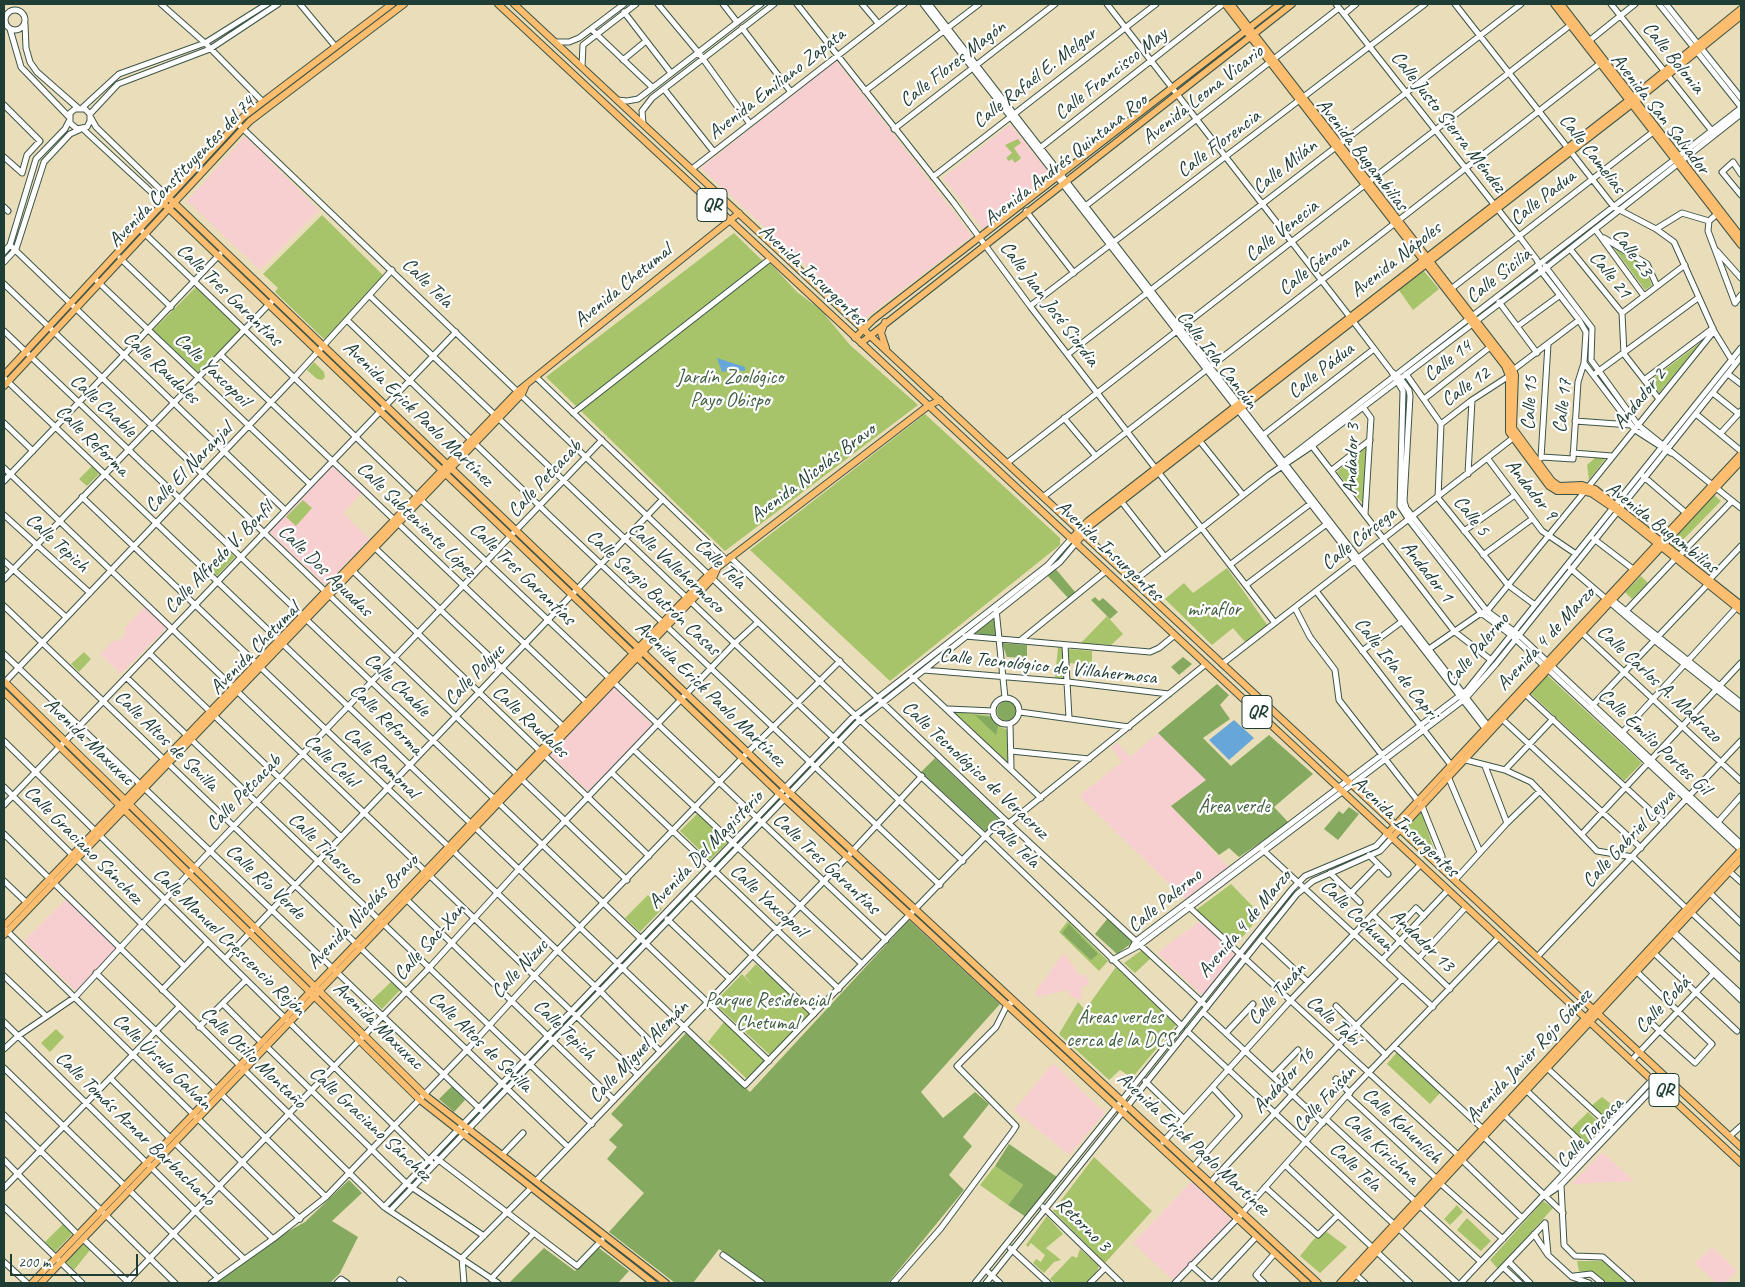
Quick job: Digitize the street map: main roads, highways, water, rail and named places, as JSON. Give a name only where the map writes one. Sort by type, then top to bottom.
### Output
[{"type":"main road","name":"Avenida Constituyentes del 74","points":[[5,380],[25,352],[237,123],[262,101],[335,46],[395,5],[404,4]]},
{"type":"main road","name":"Avenida Insurgentes","points":[[498,4],[1741,1163]]},
{"type":"main road","name":"Avenida Bugambilias","points":[[1224,4],[1252,35],[1426,261],[1513,370],[1513,424],[1520,444],[1551,488],[1557,491],[1587,489]]},
{"type":"main road","name":"Avenida Bugambilias","points":[[1231,4],[1247,29]]},
{"type":"main road","name":"Avenida Andrés Quintana Roo","points":[[855,338],[874,320],[1280,4]]},
{"type":"main road","name":"Avenida Andrés Quintana Roo","points":[[860,343],[1292,4]]},
{"type":"main road","name":"Avenida San Salvador","points":[[1554,4],[1590,41],[1602,62]]},
{"type":"main road","name":"Avenida San Salvador","points":[[1561,4],[1572,23],[1602,62],[1741,237]]},
{"type":"main road","name":"Avenida Constituyentes del 74","points":[[5,380],[54,332],[243,128],[267,106],[395,5]]},
{"type":"main road","name":"Avenida Insurgentes","points":[[518,5],[617,100],[1741,1147]]},
{"type":"main road","name":"Avenida Nápoles","points":[[1074,541],[1081,532],[1125,495],[1632,100],[1740,13]]},
{"type":"main road","name":"Avenida San Salvador","points":[[1632,100],[1653,132],[1679,161],[1741,245]]},
{"type":"main road","points":[[657,153],[665,144]]},
{"type":"main road","points":[[697,190],[705,182]]},
{"type":"main road","name":"Avenida Erick Paolo Martínez","points":[[168,197],[788,791],[1318,1283]]},
{"type":"main road","name":"Avenida Erick Paolo Martínez","points":[[163,203],[782,796],[1306,1283]]},
{"type":"main road","name":"Avenida Chetumal","points":[[5,930],[527,384],[739,213]]},
{"type":"main road","name":"Avenida Bugambilias","points":[[1426,261],[1451,288],[1490,347],[1505,366],[1509,376],[1508,423],[1513,438],[1540,459],[1557,485],[1587,489],[1617,508],[1740,606]]},
{"type":"main road","points":[[836,320],[847,314],[864,321],[874,320]]},
{"type":"main road","points":[[885,322],[881,333],[888,352]]},
{"type":"main road","name":"Avenida Nicolás Bravo","points":[[41,1283],[59,1260],[172,1140],[719,566],[937,398]]},
{"type":"main road","name":"Avenida Nápoles","points":[[1157,470],[1199,440],[1238,407]]},
{"type":"main road","name":"Avenida 4 de Marzo","points":[[1390,836],[1714,487],[1741,453]]},
{"type":"main road","name":"Avenida 4 de Marzo","points":[[1609,600],[1633,570],[1661,544],[1686,513],[1741,461]]},
{"type":"main road","points":[[1164,624],[1172,616]]},
{"type":"main road","name":"Avenida Maxuxac","points":[[4,682],[121,808],[255,927],[314,991],[422,1097],[463,1129],[531,1188],[653,1283]]},
{"type":"main road","name":"Avenida Maxuxac","points":[[4,692],[127,801],[249,933],[314,991]]},
{"type":"main road","name":"Avenida 4 de Marzo","points":[[1488,729],[1502,719],[1523,692]]},
{"type":"main road","name":"Avenida 4 de Marzo","points":[[1447,774],[1451,765],[1461,758]]},
{"type":"main road","name":"Avenida Javier Rojo Gómez","points":[[1596,1012],[1690,911],[1741,850]]},
{"type":"main road","name":"Avenida Javier Rojo Gómez","points":[[1690,911],[1741,860]]},
{"type":"main road","points":[[1441,883],[1449,875]]},
{"type":"main road","name":"Avenida Chetumal","points":[[5,930],[26,902],[51,881]]},
{"type":"main road","name":"Avenida Javier Rojo Gómez","points":[[1460,1158],[1484,1137],[1502,1113],[1587,1021],[1637,972],[1672,931]]},
{"type":"main road","name":"Avenida Javier Rojo Gómez","points":[[1340,1283],[1375,1250],[1418,1204],[1460,1158],[1483,1129],[1526,1091],[1587,1021]]},
{"type":"main road","name":"Avenida Maxuxac","points":[[463,1129],[502,1155],[666,1283]]},
{"type":"main road","name":"Avenida Javier Rojo Gómez","points":[[1348,1283],[1375,1250]]},
{"type":"main road","name":"Avenida Nicolás Bravo","points":[[32,1283],[59,1260]]},
{"type":"water","points":[[717,358],[745,367],[745,371],[732,370],[722,372]]},
{"type":"water","points":[[1234,720],[1254,738],[1229,760],[1209,740]]},
{"type":"park label","name":"Jardín Zoológico Payo Obispo","points":[[730,390]]},
{"type":"park label","name":"miraflor","points":[[1214,610]]},
{"type":"park label","name":"Área verde","points":[[1234,807]]},
{"type":"park label","name":"Parque Residencial Chetumal","points":[[767,1012]]},
{"type":"park label","name":"Áreas verdes cerca de la DCS","points":[[1120,1030]]}]
